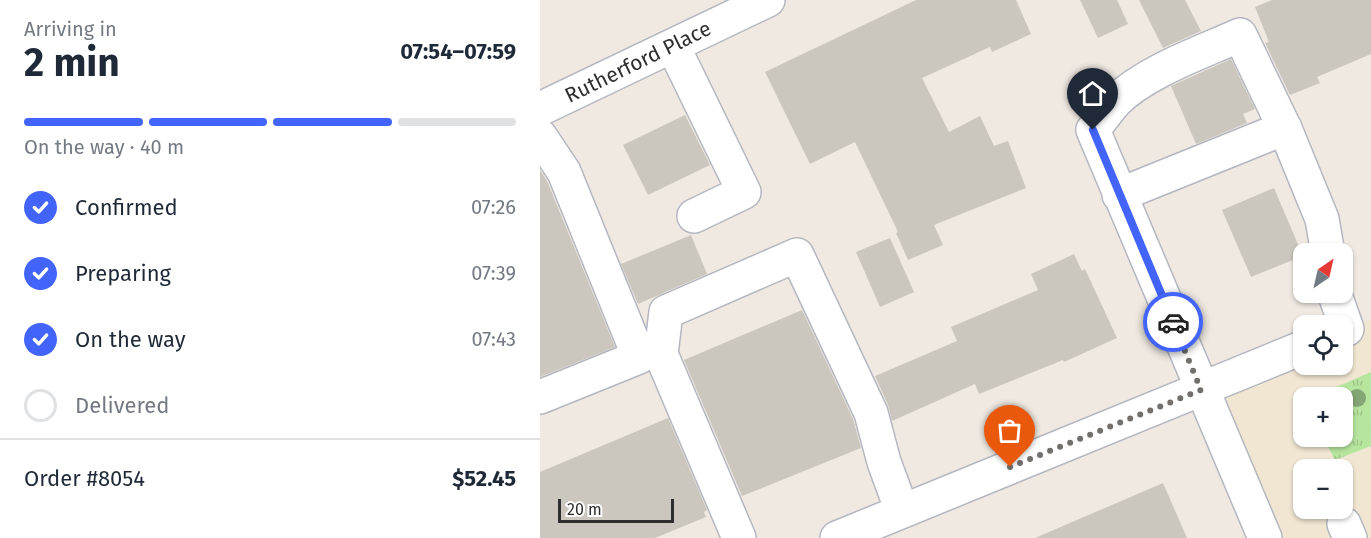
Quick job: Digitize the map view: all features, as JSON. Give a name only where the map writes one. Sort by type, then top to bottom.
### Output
[{"type":"street","name":"Rutherford Place","points":[[540,109],[768,0]]},
{"type":"street","points":[[1265,538],[1093,130],[1116,101],[1130,90],[1172,64],[1240,35],[1285,128],[1322,219],[1326,243]]},
{"type":"street","points":[[673,46],[744,192],[694,216]]},
{"type":"street","points":[[1119,195],[1285,128]]},
{"type":"street","points":[[540,136],[564,172],[639,357],[540,397]]},
{"type":"street","points":[[739,538],[661,354],[666,312],[797,255],[871,413],[884,462],[902,511]]},
{"type":"street","points":[[1340,303],[1354,326]]},
{"type":"street","points":[[837,538],[1293,352]]},
{"type":"shaded area","points":[[1371,319],[1371,538],[1265,538],[1201,390],[1293,367],[1293,375],[1353,375],[1353,327]]},
{"type":"green space","points":[[1371,372],[1371,446],[1334,459],[1328,447],[1353,447],[1353,387],[1336,387]]},
{"type":"building","points":[[916,0],[1016,0],[1031,34],[992,52],[990,47],[922,78],[949,132],[980,116],[994,146],[1008,141],[1026,188],[934,225],[943,245],[908,260],[896,233],[898,232],[855,142],[810,164],[765,72]]},
{"type":"building","points":[[1080,0],[1117,0],[1128,24],[1098,38]]},
{"type":"building","points":[[1139,0],[1185,0],[1201,31],[1163,48]]},
{"type":"building","points":[[1272,0],[1371,0],[1371,54],[1317,77],[1320,83],[1290,95],[1265,43],[1269,42],[1255,7]]},
{"type":"building","points":[[1231,59],[1255,109],[1243,114],[1247,123],[1196,144],[1171,86]]},
{"type":"building","points":[[685,115],[710,165],[648,195],[623,145]]},
{"type":"building","points":[[540,170],[547,181],[615,347],[540,377]]},
{"type":"building","points":[[1274,188],[1297,243],[1293,243],[1293,260],[1251,277],[1222,210]]},
{"type":"building","points":[[691,235],[707,274],[638,304],[621,264]]},
{"type":"building","points":[[890,238],[914,292],[880,307],[856,252]]},
{"type":"building","points":[[1074,254],[1082,271],[1085,269],[1117,338],[1064,362],[1063,360],[979,394],[975,384],[892,421],[888,405],[875,376],[957,341],[951,327],[1038,290],[1031,274]]},
{"type":"building","points":[[802,310],[853,419],[861,448],[742,496],[684,360]]},
{"type":"building","points":[[668,418],[707,510],[704,512],[706,517],[655,538],[540,538],[540,472]]},
{"type":"building","points":[[1163,483],[1187,538],[1035,538]]},
{"type":"way so far","points":[[1010,467],[1201,390],[1173,322]]},
{"type":"route","points":[[1093,130],[1173,322]]}]
